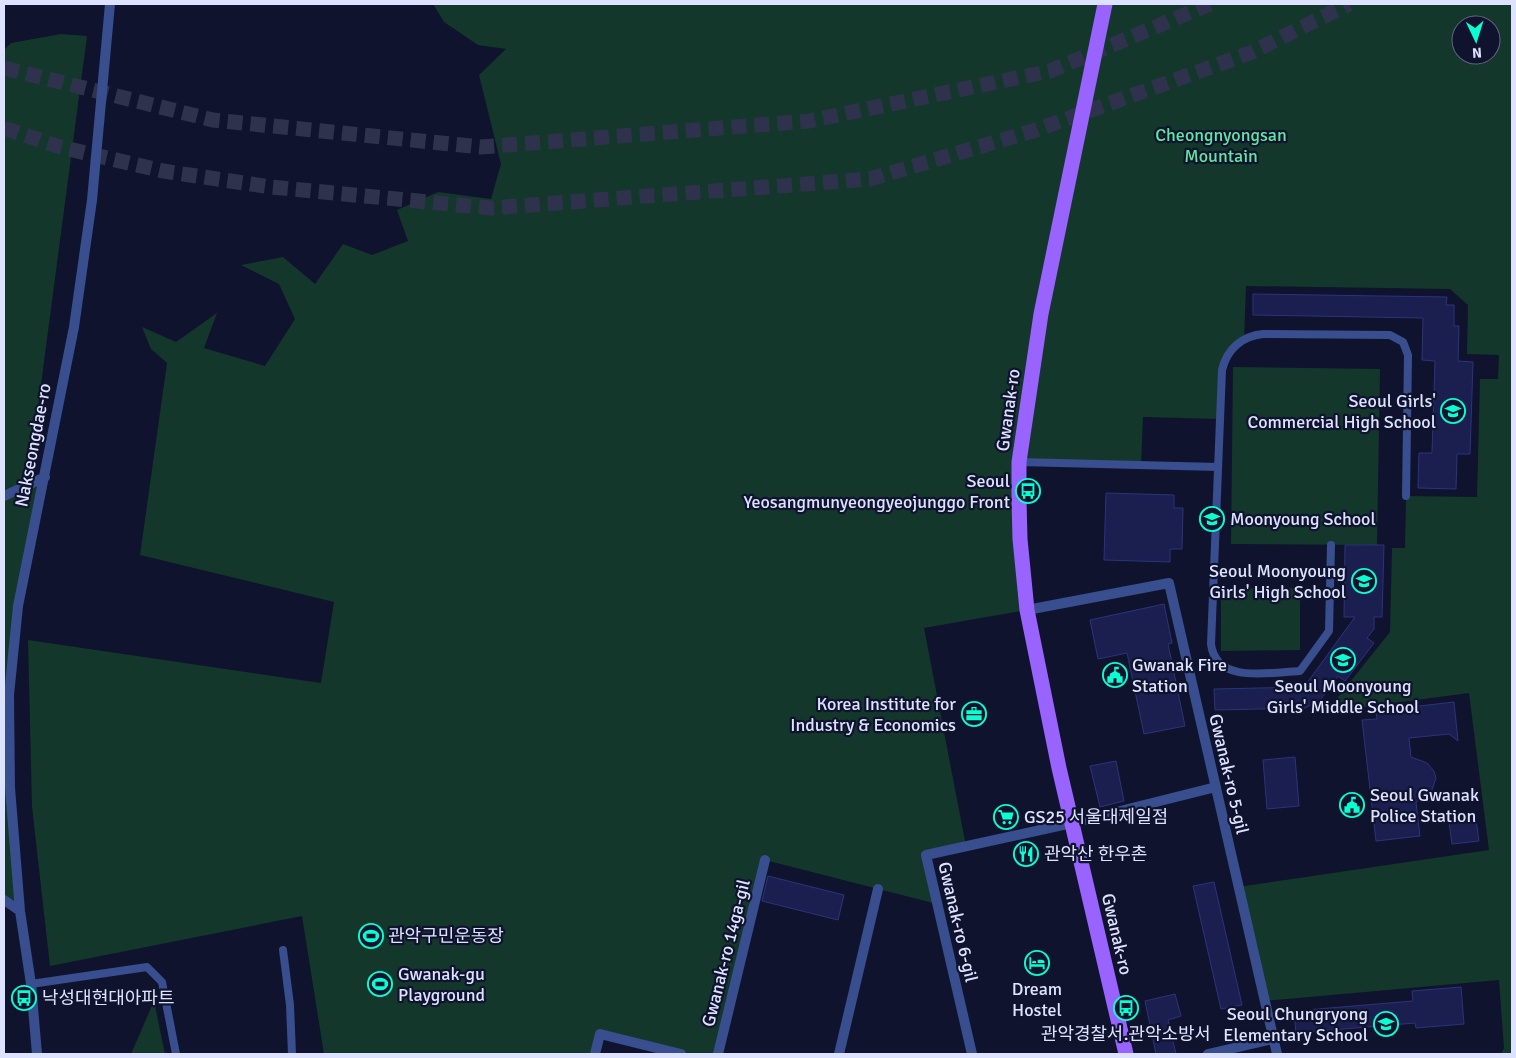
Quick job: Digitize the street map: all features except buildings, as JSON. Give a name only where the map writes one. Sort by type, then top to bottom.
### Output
[{"type":"main road","name":"Gwanak-ro","points":[[1105,4],[1041,314],[1019,462],[1020,539],[1027,610],[1072,823],[1126,1054]]},
{"type":"street","name":"Nakseongdae-ro","points":[[37,1054],[20,911],[10,788],[9,695],[18,606],[74,327],[92,200],[110,4]]},
{"type":"street","points":[[4,496],[45,477]]},
{"type":"street","name":"Gwanak-ro 5-gil","points":[[1027,610],[1169,583],[1277,1054]]},
{"type":"street","points":[[1072,823],[1216,787]]},
{"type":"street","name":"Gwanak-ro 6-gil","points":[[972,1054],[926,854],[1072,823]]},
{"type":"street","name":"Gwanak-ro 14ga-gil","points":[[718,1054],[765,860]]},
{"type":"street","points":[[839,1054],[878,889]]},
{"type":"street","points":[[4,900],[20,911]]},
{"type":"street","points":[[595,1054],[600,1034],[681,1054]]},
{"type":"street","points":[[1208,1054],[1273,1039]]},
{"type":"lane","points":[[1331,545],[1329,631],[1300,672],[1240,673],[1224,668],[1213,656],[1211,644],[1222,370],[1230,351],[1239,342],[1249,337],[1264,334],[1390,336],[1402,342],[1408,355],[1406,496]]},
{"type":"lane","points":[[1019,462],[1218,467]]},
{"type":"lane","points":[[283,950],[290,1004],[292,1054]]},
{"type":"lane","points":[[30,984],[147,968],[162,982],[176,1054]]},
{"type":"green space","name":"Cheongnyongsan Mountain","points":[[433,4],[1512,4],[1512,1054],[1501,1054],[1504,1048],[1499,980],[1264,1001],[1238,887],[1489,850],[1469,693],[1326,712],[1390,632],[1392,548],[1405,548],[1406,496],[1477,497],[1480,379],[1498,379],[1499,355],[1467,354],[1468,305],[1450,289],[1246,286],[1244,339],[1227,357],[1220,419],[1143,417],[1141,465],[1019,462],[1027,610],[924,628],[966,846],[926,855],[937,904],[765,860],[718,1054],[681,1054],[600,1034],[595,1054],[324,1054],[302,916],[50,966],[32,807],[28,640],[321,683],[334,602],[140,555],[167,363],[151,349],[142,327],[176,342],[217,313],[204,348],[265,366],[295,319],[279,284],[241,265],[283,257],[315,284],[343,244],[372,255],[408,241],[397,210],[438,192],[491,199],[501,164],[479,75],[506,49],[478,45],[444,22]]},
{"type":"green space","points":[[61,34],[87,36],[28,483],[45,477],[31,535],[9,695],[20,911],[4,900],[4,50],[11,43]]},
{"type":"green space","points":[[1233,367],[1380,369],[1377,545],[1231,544]]},
{"type":"green space","points":[[1300,588],[1300,650],[1221,651],[1221,589]]},
{"type":"green space","points":[[154,1001],[165,1054],[131,1054]]},
{"type":"tunnel","points":[[4,68],[213,120],[481,147],[809,121],[1050,71],[1210,4]]},
{"type":"tunnel","points":[[4,128],[60,147],[163,171],[271,187],[491,208],[870,179],[1036,130],[1250,53],[1349,4]]},
{"type":"place","name":"Seoul Girls' Commercial High School","points":[[1453,411]]},
{"type":"place","name":"Seoul Yeosangmunyeongyeojunggo Front","points":[[1028,491]]},
{"type":"place","name":"Moonyoung School","points":[[1212,519]]},
{"type":"place","name":"Seoul Moonyoung Girls' High School","points":[[1364,581]]},
{"type":"place","name":"Seoul Moonyoung Girls' Middle School","points":[[1343,660]]},
{"type":"place","name":"Gwanak Fire Station","points":[[1115,675]]},
{"type":"place","name":"Korea Institute for Industry & Economics","points":[[974,714]]},
{"type":"place","name":"Seoul Gwanak Police Station","points":[[1352,805]]},
{"type":"place","name":"GS25 서울대제일점","points":[[1006,817]]},
{"type":"place","name":"관악산 한우촌","points":[[1026,854]]},
{"type":"place","name":"관악구민운동장","points":[[371,936]]},
{"type":"place","name":"Dream Hostel","points":[[1037,963]]},
{"type":"place","name":"Gwanak-gu Playground","points":[[380,984]]},
{"type":"place","name":"낙성대현대아파트","points":[[24,998]]},
{"type":"place","name":"관악경찰서.관악소방서","points":[[1126,1008]]},
{"type":"place","name":"Seoul Chungryong Elementary School","points":[[1386,1024]]}]
